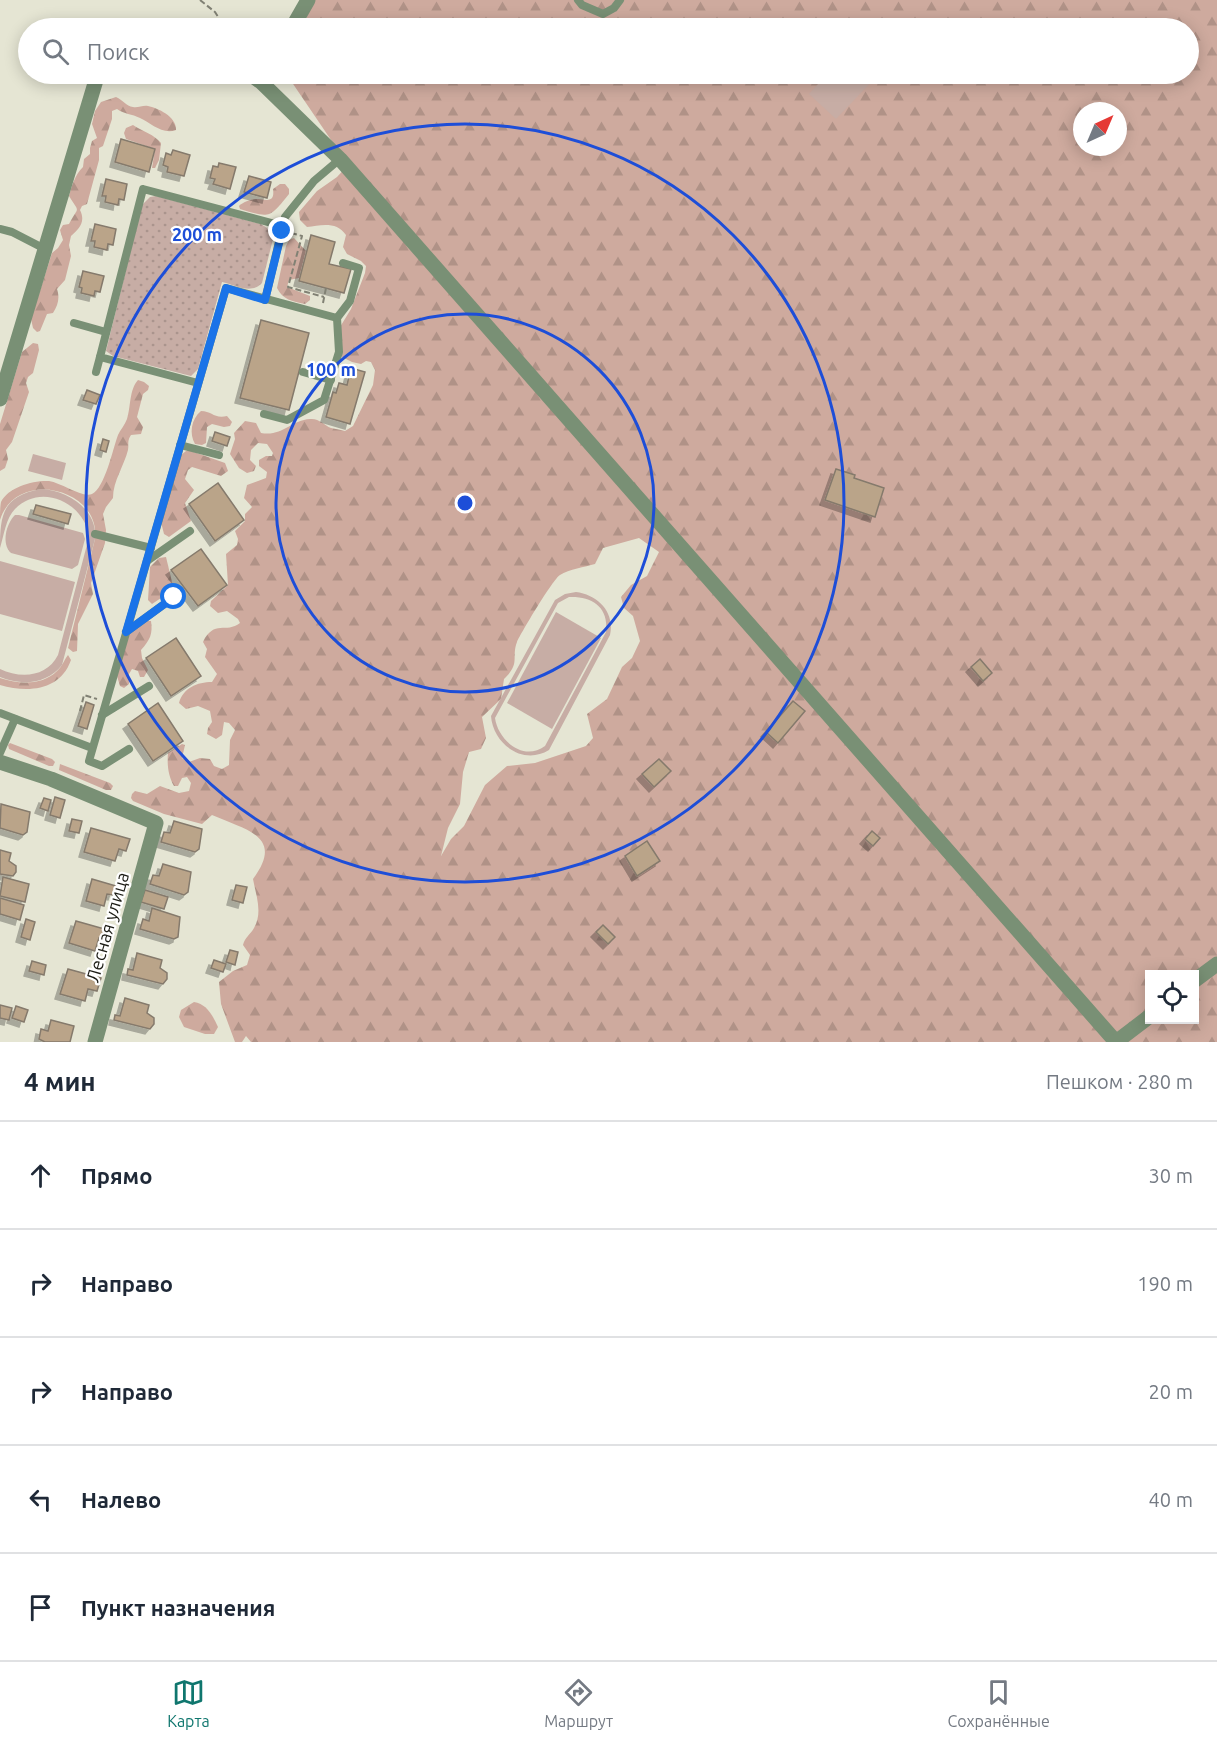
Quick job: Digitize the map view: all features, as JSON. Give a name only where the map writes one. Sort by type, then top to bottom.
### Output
[{"type":"street","points":[[298,18],[308,0]]},
{"type":"street","points":[[0,399],[95,84]]},
{"type":"street","points":[[267,84],[340,159],[1116,1042],[1145,1019]]},
{"type":"street","name":"Лесная улица","points":[[0,762],[51,779],[156,823],[95,1042]]},
{"type":"street","points":[[1199,977],[1217,964]]},
{"type":"lane","points":[[578,0],[582,5],[603,14],[614,8],[620,0]]},
{"type":"lane","points":[[265,300],[285,217],[314,180],[340,159]]},
{"type":"lane","points":[[96,372],[143,189],[283,228]]},
{"type":"lane","points":[[0,229],[12,232],[47,249]]},
{"type":"lane","points":[[264,414],[287,420],[324,400],[339,352],[337,318],[350,301],[358,268],[343,263]]},
{"type":"lane","points":[[129,749],[102,766],[88,761],[226,288],[337,318]]},
{"type":"lane","points":[[74,323],[106,332]]},
{"type":"lane","points":[[100,357],[198,383]]},
{"type":"lane","points":[[303,372],[331,380]]},
{"type":"lane","points":[[180,445],[219,455]]},
{"type":"lane","points":[[147,561],[190,531]]},
{"type":"lane","points":[[95,534],[151,548]]},
{"type":"lane","points":[[126,632],[174,597]]},
{"type":"lane","points":[[102,716],[149,686]]},
{"type":"lane","points":[[0,713],[92,748]]},
{"type":"lane","points":[[0,753],[15,719]]},
{"type":"path","points":[[200,0],[219,18]]},
{"type":"path","points":[[283,228],[302,236],[288,287],[324,297]]},
{"type":"path","points":[[320,314],[326,288]]},
{"type":"path","points":[[80,711],[84,695],[106,702]]},
{"type":"shaded area","points":[[818,84],[869,84],[836,119],[809,94]]},
{"type":"shaded area","points":[[156,196],[261,224],[267,228],[273,239],[262,283],[258,287],[248,289],[222,282],[198,369],[191,376],[113,356],[106,351],[142,205],[150,197]]},
{"type":"shaded area","points":[[33,454],[66,463],[62,480],[28,471]]},
{"type":"shaded area","points":[[41,489],[61,493],[79,503],[86,510],[95,528],[95,539],[62,665],[42,680],[17,682],[0,677],[0,669],[16,674],[33,674],[47,668],[58,655],[89,537],[86,525],[71,506],[49,497],[37,497],[25,501],[12,513],[7,522],[0,548],[1,525],[6,508],[19,496]]},
{"type":"shaded area","points":[[15,515],[83,533],[85,539],[78,565],[72,569],[11,553],[5,539],[9,523]]},
{"type":"shaded area","points":[[0,561],[75,582],[62,631],[0,614]]},
{"type":"shaded area","points":[[576,592],[598,601],[610,619],[610,635],[549,750],[539,754],[520,754],[503,743],[493,726],[491,716],[555,600],[565,594]],"holes":[[[569,597],[592,601],[602,610],[605,616],[606,632],[545,746],[537,750],[520,750],[506,741],[495,718],[558,603]]]},
{"type":"shaded area","points":[[556,612],[601,638],[552,729],[507,703]]},
{"type":"green space","points":[[314,0],[1217,0],[1217,1042],[251,1042],[246,1036],[242,1042],[235,1042],[221,1004],[219,982],[233,971],[247,965],[250,955],[243,945],[257,922],[258,904],[253,879],[262,865],[265,853],[263,844],[257,836],[212,815],[202,824],[164,814],[133,801],[131,798],[135,791],[147,794],[160,786],[179,793],[189,791],[191,783],[187,777],[182,778],[178,786],[174,786],[168,770],[168,753],[182,744],[185,745],[182,758],[189,762],[200,758],[210,759],[214,766],[222,769],[229,765],[230,740],[235,730],[229,723],[224,722],[222,735],[216,739],[207,734],[212,722],[210,711],[198,706],[186,709],[179,703],[187,690],[201,683],[212,682],[217,674],[205,657],[207,649],[203,642],[207,635],[216,629],[240,623],[227,611],[218,613],[210,606],[211,601],[228,585],[226,554],[237,545],[238,539],[235,531],[245,521],[245,514],[252,507],[244,498],[247,485],[266,478],[267,472],[259,466],[259,460],[272,456],[273,453],[267,444],[258,443],[251,450],[250,460],[256,466],[254,471],[247,473],[239,468],[230,454],[235,439],[234,433],[245,421],[256,423],[261,433],[268,434],[310,419],[345,431],[353,426],[373,385],[375,370],[371,362],[366,361],[361,364],[342,357],[340,327],[351,309],[366,266],[347,254],[343,247],[346,235],[338,228],[328,225],[307,227],[300,220],[299,212],[317,191],[337,177],[348,165],[293,84],[1199,84],[1199,18],[306,18]],"holes":[[[639,538],[659,552],[647,576],[631,585],[621,597],[624,608],[633,616],[640,641],[632,658],[622,667],[607,699],[587,714],[593,738],[586,746],[535,763],[507,766],[485,785],[464,826],[451,839],[441,856],[448,828],[460,804],[463,772],[469,752],[481,749],[486,738],[482,717],[501,699],[504,679],[514,664],[517,642],[556,579],[568,571],[595,564],[603,548]]]},
{"type":"green space","points":[[116,97],[131,106],[148,106],[162,111],[173,121],[176,130],[161,130],[117,109],[112,111],[112,119],[103,146],[99,148],[99,160],[87,204],[80,210],[82,222],[71,236],[69,245],[71,256],[65,280],[57,289],[57,304],[53,313],[47,314],[40,331],[37,332],[33,328],[31,319],[52,253],[63,240],[60,230],[63,225],[69,224],[77,210],[69,196],[76,177],[83,167],[84,159],[90,154],[92,141],[97,138],[92,124],[95,111],[101,102]]},
{"type":"green space","points":[[133,125],[152,135],[161,143],[159,160],[155,168],[152,168],[155,149],[126,139],[124,133],[126,128]]},
{"type":"green space","points":[[280,184],[285,184],[289,189],[289,194],[273,212],[263,215],[240,209],[239,206],[248,201],[272,199],[273,189]]},
{"type":"green space","points":[[294,238],[306,251],[299,278],[289,280],[287,287],[310,296],[310,300],[305,304],[285,298],[277,288],[286,246],[289,240]]},
{"type":"green space","points":[[33,343],[38,344],[39,350],[33,373],[28,377],[26,383],[29,392],[12,442],[6,450],[8,459],[5,468],[0,471],[0,424],[22,352]]},
{"type":"green space","points":[[138,380],[149,386],[143,394],[137,417],[143,427],[141,434],[130,437],[113,498],[103,514],[106,530],[105,543],[91,583],[93,594],[78,624],[77,651],[73,652],[68,648],[95,539],[93,521],[85,507],[72,497],[56,491],[39,490],[22,494],[9,504],[0,520],[1,502],[15,488],[36,482],[49,481],[88,495],[97,490],[105,476],[118,435],[127,419],[132,394]]},
{"type":"green space","points":[[201,411],[227,416],[232,422],[230,426],[212,424],[207,427],[206,443],[202,445],[195,444],[192,431],[193,422]]},
{"type":"green space","points":[[186,451],[225,463],[228,471],[221,476],[192,467],[188,470],[185,479],[194,490],[185,503],[191,521],[169,537],[164,534],[161,522],[181,455]]},
{"type":"green space","points":[[166,557],[173,586],[170,592],[152,604],[148,600],[150,567],[159,558]]},
{"type":"green space","points":[[146,621],[151,621],[152,630],[149,640],[141,650],[148,670],[144,677],[140,677],[138,671],[132,669],[129,674],[129,684],[124,688],[120,686],[117,676],[128,635]]},
{"type":"green space","points":[[68,655],[71,660],[66,670],[51,684],[32,689],[0,685],[0,678],[14,682],[30,682],[51,676],[59,669]]},
{"type":"green space","points":[[10,743],[55,762],[53,766],[49,766],[9,749]]},
{"type":"green space","points":[[60,764],[113,786],[111,790],[106,790],[59,770]]},
{"type":"green space","points":[[194,1002],[203,1005],[212,1015],[218,1027],[214,1034],[205,1034],[184,1027],[179,1017],[181,1010]]},
{"type":"building","points":[[121,139],[155,149],[149,172],[115,162]]},
{"type":"building","points":[[173,150],[190,155],[184,176],[167,172],[168,167],[163,165],[166,153],[171,155]]},
{"type":"building","points":[[219,163],[236,167],[230,189],[213,184],[215,179],[210,178],[213,166],[218,167]]},
{"type":"building","points":[[249,176],[271,182],[267,198],[244,192]]},
{"type":"building","points":[[106,179],[127,184],[124,200],[119,199],[118,205],[105,202],[106,196],[102,196]]},
{"type":"building","points":[[95,224],[116,229],[113,245],[108,244],[107,250],[94,247],[95,241],[91,241]]},
{"type":"building","points":[[311,235],[335,242],[329,264],[351,269],[344,293],[299,281]]},
{"type":"building","points":[[83,271],[104,276],[100,292],[95,291],[94,296],[81,293],[82,288],[79,287]]},
{"type":"building","points":[[261,320],[309,333],[289,410],[240,398]]},
{"type":"building","points":[[351,368],[365,372],[350,424],[326,417],[333,392],[336,393],[339,383],[347,385]]},
{"type":"building","points":[[87,390],[100,395],[96,404],[83,400]]},
{"type":"building","points":[[215,432],[230,437],[227,446],[212,441]]},
{"type":"building","points":[[103,439],[109,441],[106,452],[100,450]]},
{"type":"building","points":[[836,469],[884,488],[875,517],[825,500]]},
{"type":"building","points":[[218,483],[244,520],[215,541],[189,504]]},
{"type":"building","points":[[36,505],[71,514],[68,524],[33,514]]},
{"type":"building","points":[[201,549],[227,585],[198,606],[171,570]]},
{"type":"building","points":[[176,638],[201,676],[171,696],[146,658]]},
{"type":"building","points":[[980,659],[992,673],[983,681],[971,667]]},
{"type":"building","points":[[793,701],[805,711],[778,743],[766,732]]},
{"type":"building","points":[[86,702],[94,705],[87,729],[78,726]]},
{"type":"building","points":[[158,703],[183,741],[153,761],[128,724]]},
{"type":"building","points":[[659,759],[671,771],[654,787],[642,774]]},
{"type":"building","points":[[55,797],[65,800],[60,818],[50,815]]},
{"type":"building","points":[[44,798],[51,800],[48,811],[40,808]]},
{"type":"building","points":[[1,804],[30,812],[27,832],[23,835],[0,828]]},
{"type":"building","points":[[72,819],[82,821],[79,833],[69,831]]},
{"type":"building","points":[[174,821],[202,829],[199,849],[195,852],[161,842],[164,832],[170,833]]},
{"type":"building","points":[[91,828],[130,839],[126,851],[119,849],[115,861],[84,852]]},
{"type":"building","points":[[872,831],[880,838],[873,846],[865,839]]},
{"type":"building","points":[[647,841],[660,861],[637,876],[625,856]]},
{"type":"building","points":[[0,850],[11,853],[9,861],[16,866],[13,876],[0,874]]},
{"type":"building","points":[[163,864],[191,872],[188,892],[184,895],[150,884],[153,875],[159,876]]},
{"type":"building","points":[[3,877],[29,884],[25,902],[0,896]]},
{"type":"building","points":[[92,879],[116,886],[113,895],[107,894],[104,906],[86,901]]},
{"type":"building","points":[[236,885],[247,887],[243,903],[232,900]]},
{"type":"building","points":[[145,890],[168,897],[164,909],[141,902]]},
{"type":"building","points":[[0,898],[24,905],[20,920],[0,914]]},
{"type":"building","points":[[152,908],[180,917],[178,937],[174,939],[140,929],[143,919],[149,921]]},
{"type":"building","points":[[26,919],[35,922],[30,940],[21,937]]},
{"type":"building","points":[[76,921],[108,930],[105,940],[99,938],[95,951],[69,943]]},
{"type":"building","points":[[603,925],[615,937],[608,944],[596,932]]},
{"type":"building","points":[[230,950],[238,952],[235,965],[226,962]]},
{"type":"building","points":[[137,953],[162,960],[160,968],[167,973],[167,979],[163,984],[127,975],[128,969],[133,970]]},
{"type":"building","points":[[214,960],[226,964],[223,972],[211,968]]},
{"type":"building","points":[[32,961],[46,965],[44,975],[29,971]]},
{"type":"building","points":[[68,969],[101,978],[97,991],[88,989],[85,1001],[60,994]]},
{"type":"building","points":[[125,998],[149,1005],[147,1013],[154,1018],[154,1024],[150,1029],[114,1020],[115,1015],[120,1016]]},
{"type":"building","points":[[0,1005],[12,1008],[9,1020],[0,1018]]},
{"type":"building","points":[[16,1006],[28,1010],[24,1022],[12,1018]]},
{"type":"building","points":[[51,1020],[74,1026],[70,1042],[45,1042],[39,1039],[41,1029],[48,1031]]},
{"type":"route","points":[[174,597],[126,632],[226,288],[265,300],[282,231]]}]
